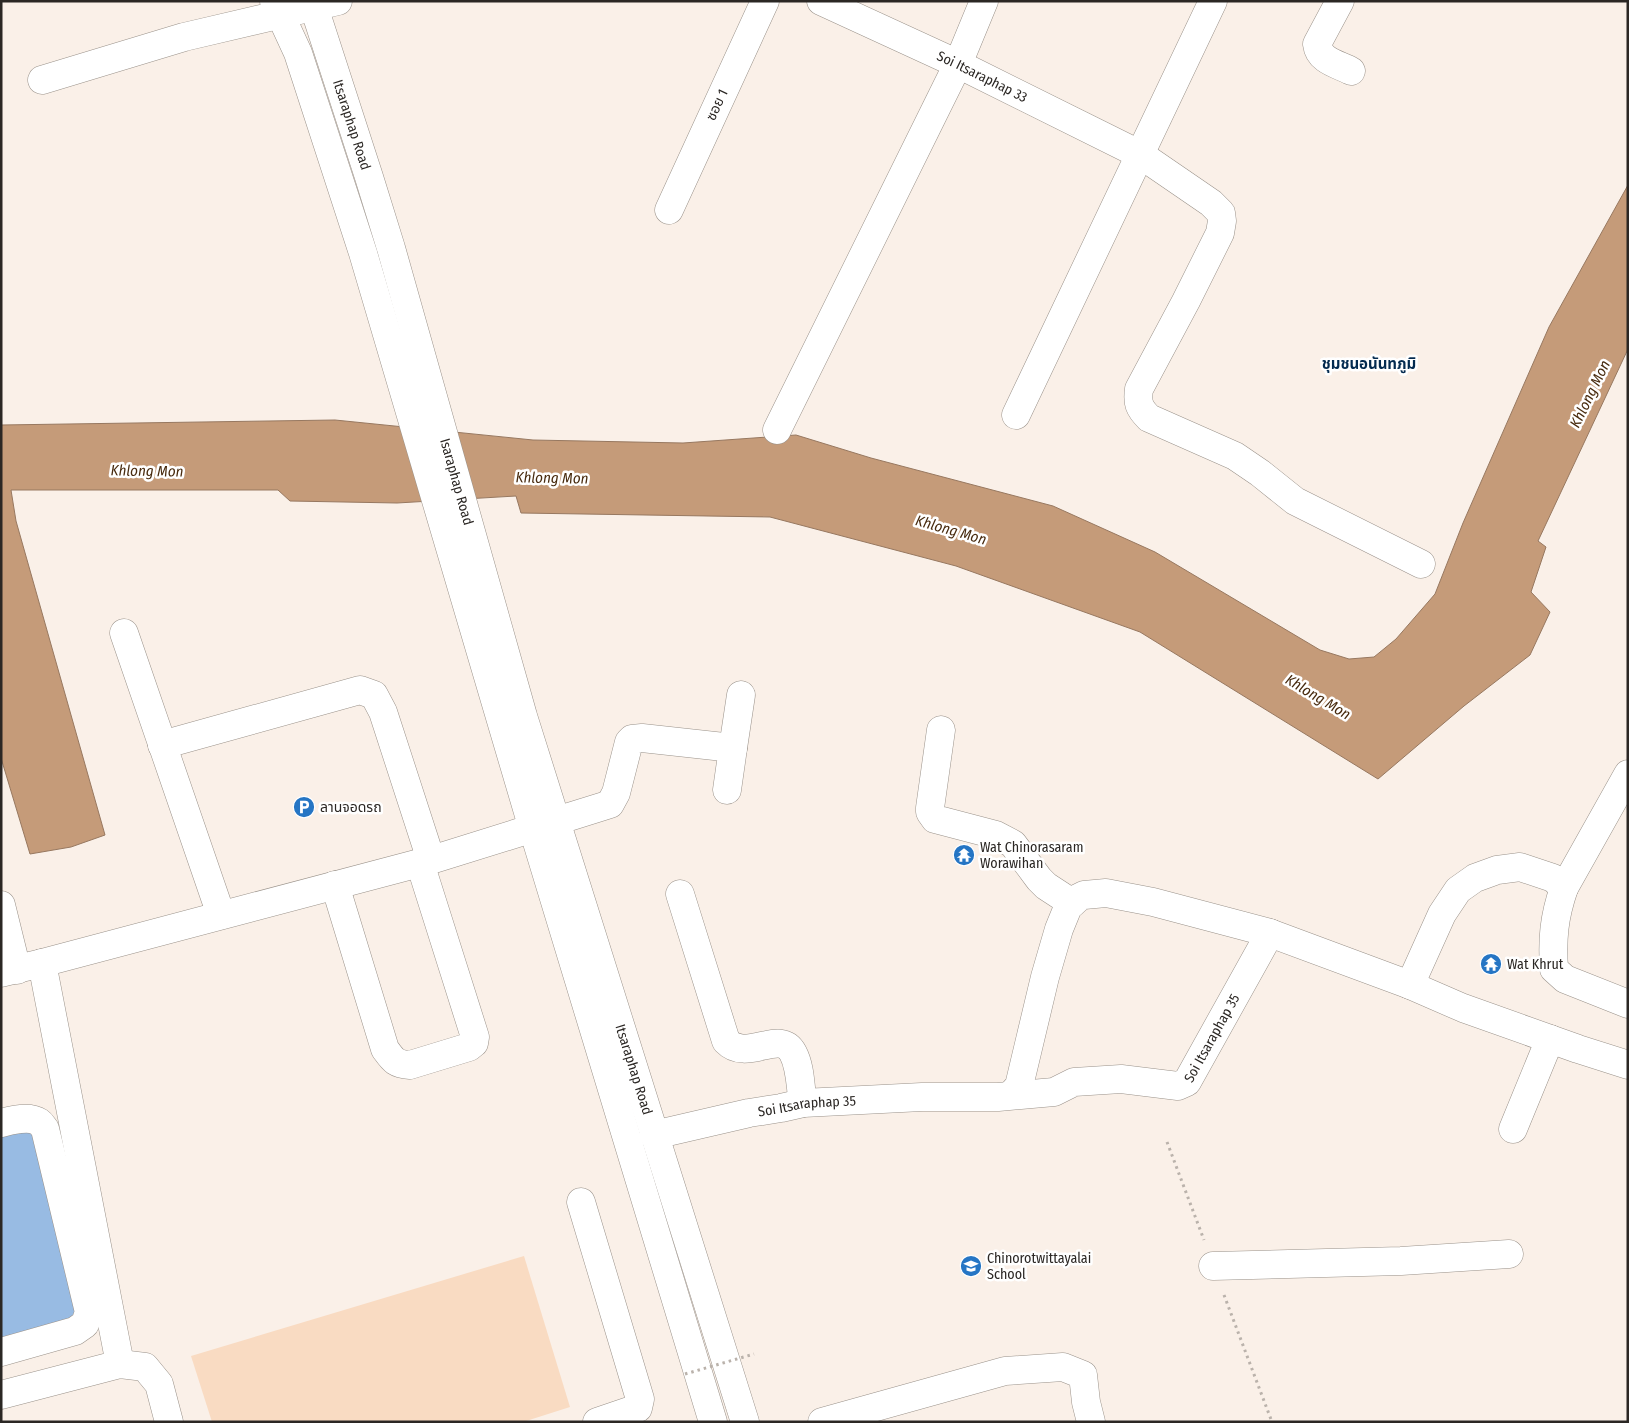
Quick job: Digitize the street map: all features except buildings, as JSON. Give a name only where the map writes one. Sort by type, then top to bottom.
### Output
[{"type":"street","name":"ซอย 1","points":[[669,210],[765,1]]},
{"type":"street","name":"Soi Itsaraphap 33","points":[[821,1],[958,64],[1141,155],[1211,203],[1221,213],[1220,233],[1138,389],[1137,401],[1139,407],[1148,418],[1235,456],[1295,501],[1422,564]]},
{"type":"street","points":[[777,430],[958,64],[984,1]]},
{"type":"street","points":[[1016,415],[1213,1]]},
{"type":"street","points":[[1340,1],[1317,44],[1318,51],[1322,57],[1351,71]]},
{"type":"street","points":[[42,80],[278,8],[322,3]]},
{"type":"street","name":"Itsaraphap Road","points":[[322,3],[391,248]]},
{"type":"street","points":[[278,8],[298,53],[512,718]]},
{"type":"street","name":"Isaraphap Road","points":[[391,248],[512,718]]},
{"type":"street","points":[[124,633],[221,915]]},
{"type":"street","points":[[162,745],[360,690],[374,695],[383,712],[426,862],[474,1037],[474,1043],[469,1047],[410,1065],[400,1064],[393,1060],[385,1049],[335,885]]},
{"type":"street","points":[[727,790],[740,694]]},
{"type":"street","name":"Itsaraphap Road","points":[[512,718],[545,826],[654,1134],[745,1422]]},
{"type":"street","points":[[941,730],[930,808],[930,812],[935,819],[996,835],[1013,844],[1046,886],[1072,903]]},
{"type":"street","points":[[20,968],[426,862],[610,804],[616,793],[629,742],[632,739],[642,738],[734,748]]},
{"type":"street","points":[[1628,774],[1564,888],[1557,910],[1552,942],[1554,969],[1565,979],[1628,1004]]},
{"type":"street","points":[[545,826],[713,1422]]},
{"type":"street","points":[[1410,985],[1442,914],[1458,890],[1475,878],[1497,870],[1520,867],[1553,878],[1564,888]]},
{"type":"street","points":[[1011,1095],[1019,1086],[1045,978],[1059,929],[1068,907],[1084,895],[1106,893],[1153,902],[1270,933],[1410,985],[1463,1008],[1628,1065]]},
{"type":"street","points":[[680,894],[726,1041],[732,1047],[740,1049],[780,1043],[787,1045],[794,1053],[803,1103]]},
{"type":"street","points":[[1,905],[20,968],[120,1364]]},
{"type":"street","name":"Soi Itsaraphap 35","points":[[654,1134],[803,1103],[922,1097],[998,1097],[1054,1092],[1074,1082],[1122,1079],[1178,1086],[1187,1082],[1270,933]]},
{"type":"street","points":[[1513,1129],[1550,1039]]},
{"type":"street","points":[[1,1123],[10,1120],[32,1120],[39,1122],[45,1129],[89,1312],[85,1324],[75,1331],[1,1352]]},
{"type":"street","points":[[581,1202],[640,1399],[638,1408],[597,1422]]},
{"type":"street","points":[[1213,1266],[1401,1261],[1509,1254]]},
{"type":"street","points":[[1,1395],[120,1364],[146,1367],[159,1384],[169,1422]]},
{"type":"street","points":[[822,1422],[1005,1371],[1063,1367],[1083,1375],[1086,1402],[1091,1422]]},
{"type":"path","points":[[685,1374],[754,1354]]},
{"type":"shaded area","points":[[524,1256],[570,1407],[523,1422],[212,1422],[191,1356]]},
{"type":"water","name":"Khlong Mon","points":[[1628,185],[1628,349],[1538,541],[1546,547],[1531,592],[1550,612],[1530,655],[1464,706],[1378,779],[1140,632],[956,566],[770,517],[521,513],[516,496],[397,503],[290,501],[278,490],[11,490],[16,521],[105,835],[71,847],[30,854],[1,758],[1,425],[335,420],[533,440],[683,443],[796,435],[871,458],[1053,506],[1155,552],[1320,650],[1349,659],[1374,657],[1396,639],[1435,594],[1463,523],[1549,327]]},
{"type":"place","name":"ลานจอดรถ","points":[[304,807]]},
{"type":"place","name":"Wat Chinorasaram Worawihan","points":[[964,855]]},
{"type":"place","name":"Wat Khrut","points":[[1491,964]]},
{"type":"place","name":"Chinorotwittayalai School","points":[[971,1266]]},
{"type":"district","name":"ชุมชนอนันทภูมิ","points":[[1369,364]]}]
